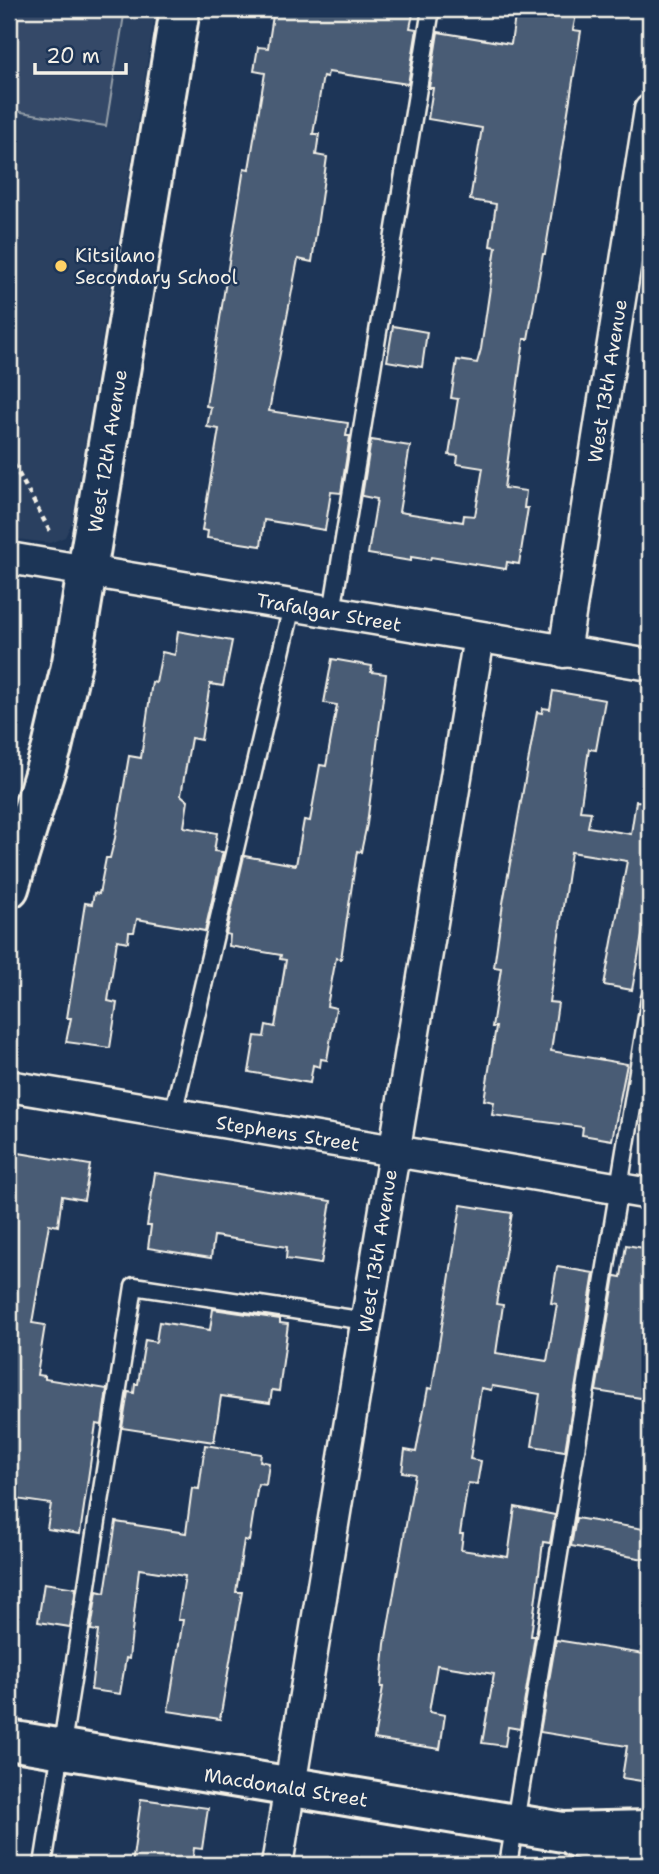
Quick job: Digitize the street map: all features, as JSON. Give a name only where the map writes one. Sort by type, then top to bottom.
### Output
[{"type":"street","name":"West 12th Avenue","points":[[9,888],[52,748],[72,662],[180,9]]},
{"type":"street","name":"West 13th Avenue","points":[[564,652],[650,110]]},
{"type":"street","name":"Trafalgar Street","points":[[9,558],[650,665]]},
{"type":"street","name":"West 13th Avenue","points":[[277,1865],[479,637]]},
{"type":"street","name":"Stephens Street","points":[[9,1086],[650,1194]]},
{"type":"street","name":"Macdonald Street","points":[[9,1740],[563,1832],[650,1830]]},
{"type":"street","name":"Macdonald Street","points":[[563,1832],[636,1862],[650,1864]]},
{"type":"lane","points":[[332,612],[431,9]]},
{"type":"lane","points":[[173,1114],[292,606]]},
{"type":"lane","points":[[508,1865],[650,998]]},
{"type":"lane","points":[[43,1865],[134,1286],[366,1321]]},
{"type":"path","points":[[9,456],[52,535]]},
{"type":"shaded area","name":"Kitsilano Secondary School","points":[[9,9],[156,9],[72,522],[65,537],[50,543],[9,538]]},
{"type":"shaded area","points":[[9,9],[125,9],[106,126],[9,110]]},
{"type":"building","points":[[274,9],[414,9],[410,28],[417,29],[408,84],[328,72],[327,77],[323,76],[313,134],[319,134],[316,155],[327,157],[312,262],[298,259],[269,411],[348,423],[346,436],[350,436],[341,493],[331,492],[325,530],[264,520],[261,546],[207,538],[208,531],[202,530],[219,429],[207,427],[211,407],[206,406],[244,168],[249,169],[265,73],[254,71],[258,47],[268,48]]},
{"type":"building","points":[[516,9],[576,15],[573,30],[581,31],[545,254],[528,339],[524,339],[504,488],[526,491],[524,508],[528,508],[519,564],[507,562],[506,569],[431,557],[430,560],[411,557],[411,561],[368,554],[377,499],[362,496],[371,440],[410,446],[399,512],[463,522],[464,515],[475,516],[483,468],[457,464],[458,456],[449,455],[458,399],[451,398],[457,360],[477,363],[481,349],[496,247],[490,246],[496,204],[470,200],[482,128],[428,119],[433,88],[429,88],[438,32],[511,44]]},
{"type":"building","points":[[393,326],[427,332],[422,367],[387,361]]},
{"type":"building","points":[[178,631],[232,641],[223,686],[210,684],[201,740],[191,738],[181,795],[188,801],[184,827],[217,833],[214,851],[223,852],[205,931],[137,919],[134,932],[129,932],[128,942],[117,940],[108,1001],[117,1003],[110,1048],[66,1042],[71,1018],[67,1018],[85,903],[92,904],[94,893],[99,894],[106,858],[110,858],[115,838],[129,756],[141,758],[152,682],[156,683],[162,652],[175,655]]},
{"type":"building","points":[[332,659],[372,666],[371,672],[386,674],[367,824],[361,852],[357,851],[341,959],[336,958],[327,1006],[336,1008],[327,1060],[321,1059],[320,1067],[313,1065],[310,1083],[249,1072],[255,1036],[264,1037],[266,1025],[275,1027],[286,960],[280,959],[281,955],[229,946],[230,935],[226,934],[244,856],[296,865],[304,820],[310,821],[320,765],[326,766],[337,705],[324,703]]},
{"type":"building","points":[[553,691],[605,700],[596,750],[589,749],[580,811],[591,812],[588,827],[631,834],[636,801],[650,802],[650,919],[645,919],[632,990],[604,985],[627,861],[571,852],[549,1002],[558,1003],[551,1051],[627,1064],[612,1140],[582,1135],[583,1127],[492,1115],[494,1102],[484,1100],[496,1027],[492,1027],[501,968],[494,967],[503,903],[537,712],[542,713],[543,708],[550,709]]},
{"type":"building","points":[[19,1153],[90,1165],[84,1200],[62,1196],[58,1226],[49,1224],[32,1323],[45,1325],[37,1375],[45,1376],[45,1379],[107,1389],[102,1425],[96,1424],[80,1534],[47,1529],[51,1504],[9,1498],[9,1162]]},
{"type":"building","points":[[155,1173],[331,1201],[321,1264],[286,1259],[287,1247],[214,1236],[211,1258],[148,1248],[151,1226],[147,1226]]},
{"type":"building","points":[[461,1205],[512,1213],[496,1304],[503,1305],[496,1353],[547,1361],[557,1304],[551,1303],[557,1267],[594,1273],[565,1451],[532,1446],[540,1394],[492,1386],[491,1390],[481,1388],[470,1459],[481,1461],[477,1484],[468,1483],[460,1534],[463,1534],[461,1550],[508,1557],[515,1507],[555,1515],[550,1543],[543,1542],[531,1636],[535,1636],[520,1729],[508,1727],[505,1746],[482,1743],[494,1674],[437,1665],[429,1712],[445,1715],[440,1749],[374,1739],[383,1687],[385,1644],[415,1474],[402,1472],[405,1450],[416,1452],[428,1388],[432,1389]]},
{"type":"building","points":[[626,1245],[650,1249],[650,1308],[644,1347],[649,1348],[641,1398],[596,1391],[615,1276],[621,1277]]},
{"type":"building","points":[[213,1309],[280,1319],[280,1323],[288,1324],[279,1391],[272,1390],[270,1403],[221,1396],[214,1442],[122,1428],[128,1392],[134,1393],[135,1384],[138,1384],[145,1340],[156,1342],[159,1322],[210,1330]]},
{"type":"building","points":[[205,1445],[261,1454],[260,1461],[269,1463],[266,1485],[258,1484],[249,1541],[244,1540],[236,1592],[242,1592],[220,1719],[168,1711],[183,1620],[178,1620],[185,1576],[139,1569],[129,1659],[126,1658],[120,1694],[91,1690],[98,1631],[91,1630],[97,1591],[105,1593],[116,1522],[186,1533],[192,1488],[199,1489]]},
{"type":"building","points":[[576,1518],[650,1530],[650,1560],[571,1546]]},
{"type":"building","points":[[44,1583],[76,1588],[70,1627],[38,1622]]},
{"type":"building","points":[[556,1640],[650,1655],[648,1782],[622,1778],[627,1746],[540,1732]]},
{"type":"building","points":[[141,1799],[208,1808],[202,1849],[194,1848],[192,1865],[132,1865]]},
{"type":"place","name":"Kitsilano Secondary School","points":[[61,266]]}]
